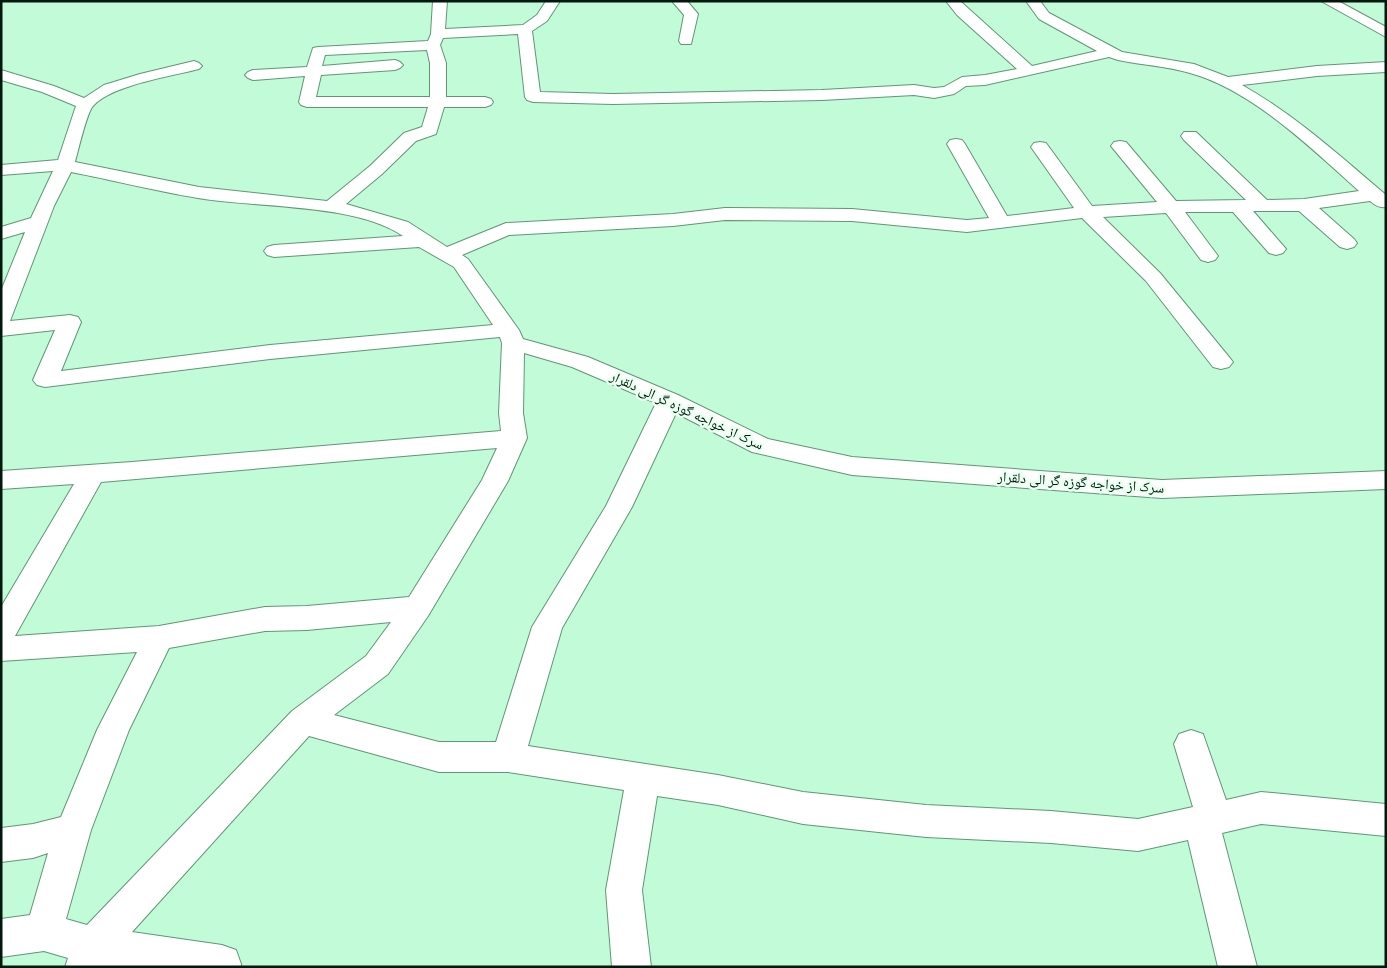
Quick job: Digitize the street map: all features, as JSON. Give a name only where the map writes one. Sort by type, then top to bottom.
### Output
[{"type":"street","points":[[331,207],[376,170],[410,137],[430,130],[438,100],[436,40],[440,1]]},
{"type":"street","points":[[486,102],[438,100],[307,102],[318,51],[526,29],[534,26],[544,16],[553,1]]},
{"type":"street","points":[[679,1],[691,14],[686,41]]},
{"type":"street","points":[[954,1],[962,12],[1029,71]]},
{"type":"street","points":[[1033,1],[1044,16],[1118,56],[1194,69],[1226,82],[1268,106],[1321,148],[1379,200]]},
{"type":"street","points":[[1328,1],[1386,33]]},
{"type":"street","points":[[526,29],[533,97],[613,99],[822,95],[914,90],[948,91],[962,82],[985,80],[1112,52]]},
{"type":"street","points":[[253,75],[438,63]]},
{"type":"street","points":[[1,319],[38,222],[65,165],[85,104],[110,88],[145,77],[194,66]]},
{"type":"street","points":[[1226,82],[1317,71],[1386,67]]},
{"type":"street","points":[[1,75],[48,89],[85,104]]},
{"type":"street","points":[[1190,136],[1263,206]]},
{"type":"street","points":[[956,144],[1001,222]]},
{"type":"street","points":[[1120,146],[1171,207],[1208,256]]},
{"type":"street","points":[[1040,147],[1087,212],[1153,277],[1221,362]]},
{"type":"street","points":[[1,170],[65,165],[199,193],[331,207],[361,213],[401,226],[461,263],[510,337],[511,413],[514,438],[495,480],[418,608],[377,665],[302,721],[89,956]]},
{"type":"street","points":[[447,254],[506,229],[673,220],[725,214],[852,216],[967,226],[1087,212],[1171,207],[1304,205],[1379,200]]},
{"type":"street","points":[[1237,205],[1276,249]]},
{"type":"street","points":[[1304,205],[1347,243]]},
{"type":"street","points":[[1,233],[38,222]]},
{"type":"street","points":[[274,251],[423,241]]},
{"type":"street","points":[[1,330],[70,322],[45,380],[270,352],[510,337]]},
{"type":"street","name":"سرک از خواجه گوزه گر الی دلقرار","points":[[510,337],[580,362],[670,400],[761,446],[852,466],[1162,489],[1386,480]]},
{"type":"street","points":[[508,757],[547,627],[619,507],[670,400]]},
{"type":"street","points":[[1,480],[514,438]]},
{"type":"street","points":[[1,634],[93,473]]},
{"type":"street","points":[[1,649],[159,638],[265,619],[307,618],[418,608]]},
{"type":"street","points":[[44,932],[73,830],[113,730],[159,638]]},
{"type":"street","points":[[302,721],[439,757],[508,757],[718,790],[803,808],[926,820],[1051,827],[1138,835],[1261,808],[1386,820]]},
{"type":"street","points":[[1191,744],[1238,967]]},
{"type":"street","points":[[632,967],[624,890],[643,778]]},
{"type":"street","points":[[1,844],[33,841],[73,830]]},
{"type":"street","points":[[1,938],[44,932],[89,956],[222,964],[221,967]]}]
